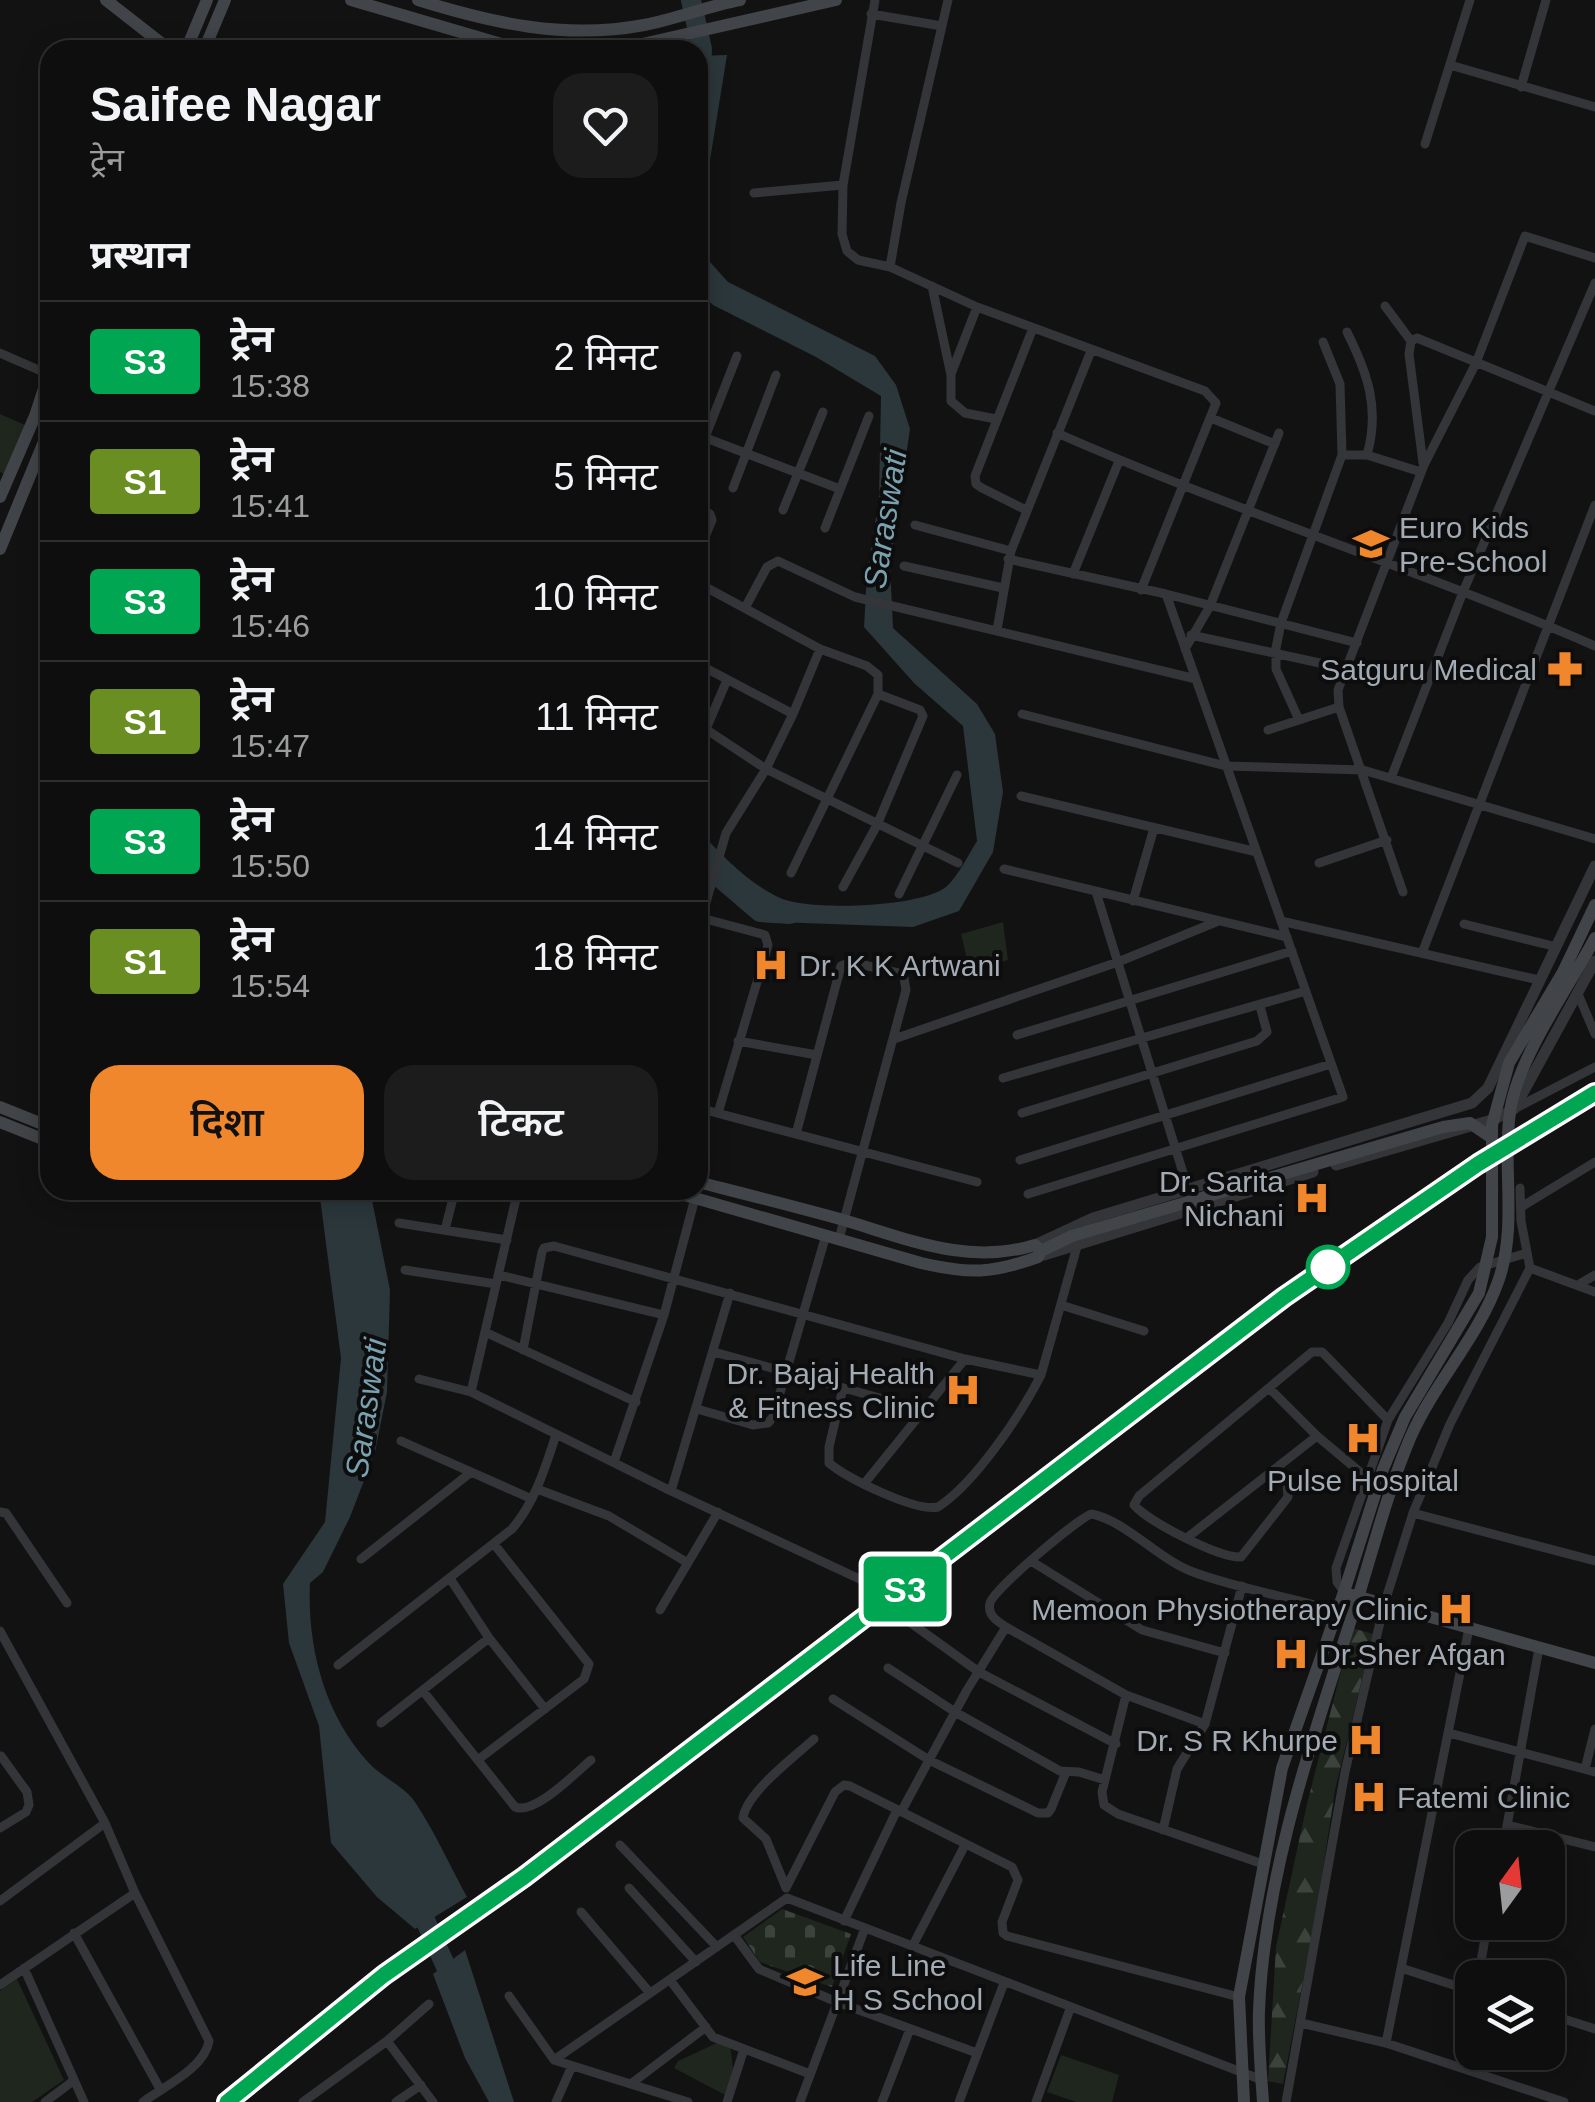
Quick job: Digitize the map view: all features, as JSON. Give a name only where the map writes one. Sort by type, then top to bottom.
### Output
[{"type":"main road","points":[[106,0],[157,40]]},
{"type":"main road","points":[[190,40],[208,0]]},
{"type":"main road","points":[[208,40],[225,0]]},
{"type":"main road","points":[[351,0],[485,40]]},
{"type":"main road","points":[[418,0],[442,4],[486,22],[531,28],[642,25],[740,0]]},
{"type":"main road","points":[[665,40],[836,0]]},
{"type":"main road","points":[[1,489],[40,402]]},
{"type":"main road","points":[[0,549],[40,451]]},
{"type":"main road","points":[[1263,2102],[1259,2013],[1274,1897],[1316,1722],[1352,1616],[1351,1595],[1382,1469],[1405,1417],[1479,1293],[1492,1238],[1492,1125],[1509,1063],[1563,972],[1595,904]]},
{"type":"main road","points":[[1362,1557],[1417,1423],[1435,1388],[1486,1315],[1500,1277],[1508,1228],[1511,1107],[1527,1061],[1595,938]]},
{"type":"main road","points":[[0,1107],[40,1123]]},
{"type":"main road","points":[[0,1122],[40,1138]]},
{"type":"main road","points":[[703,1200],[921,1263],[963,1271],[1001,1270],[1072,1236],[1443,1127],[1470,1124],[1492,1138]]},
{"type":"main road","points":[[708,1185],[845,1220],[926,1247],[993,1254],[1040,1250]]},
{"type":"main road","points":[[1351,1595],[1595,1663]]},
{"type":"main road","points":[[1244,2102],[1239,1997],[1282,1768],[1336,1611],[1351,1595]]},
{"type":"street","points":[[875,0],[843,185],[842,234],[847,250],[858,260],[890,267],[1032,328],[1204,391],[1216,404],[1142,590]]},
{"type":"street","points":[[890,267],[948,0]]},
{"type":"street","points":[[1425,144],[1470,0]]},
{"type":"street","points":[[1521,86],[1546,0]]},
{"type":"street","points":[[434,26],[442,4]]},
{"type":"street","points":[[872,14],[942,26]]},
{"type":"street","points":[[1450,65],[1595,107]]},
{"type":"street","points":[[754,193],[843,185]]},
{"type":"street","points":[[1403,892],[1337,695],[1423,468],[1476,363],[1525,236],[1595,258]]},
{"type":"street","points":[[1391,778],[1464,592],[1595,283]]},
{"type":"street","points":[[932,286],[951,375],[951,401],[965,413],[996,419]]},
{"type":"street","points":[[951,375],[977,306]]},
{"type":"street","points":[[1385,306],[1411,341],[1409,354],[1423,468]]},
{"type":"street","points":[[1026,510],[976,484],[976,466],[1032,328]]},
{"type":"street","points":[[1347,332],[1366,369],[1372,396],[1374,424],[1367,455]]},
{"type":"street","points":[[1411,341],[1426,340],[1595,411]]},
{"type":"street","points":[[1299,720],[1276,668],[1276,655],[1281,623],[1342,455],[1340,384],[1324,342]]},
{"type":"street","points":[[997,630],[1010,555],[1091,351]]},
{"type":"street","points":[[0,353],[40,369]]},
{"type":"street","points":[[708,420],[737,356]]},
{"type":"street","points":[[733,488],[776,375]]},
{"type":"street","points":[[782,510],[823,412]]},
{"type":"street","points":[[824,528],[869,416]]},
{"type":"street","points":[[1185,649],[1210,606],[1277,438],[1211,418]]},
{"type":"street","points":[[1057,433],[1595,646]]},
{"type":"street","points":[[708,439],[840,489]]},
{"type":"street","points":[[1342,455],[1367,455],[1423,468]]},
{"type":"street","points":[[1073,574],[1120,460]]},
{"type":"street","points":[[1422,953],[1595,505]]},
{"type":"street","points":[[915,525],[1073,574],[1357,643]]},
{"type":"street","points":[[1582,536],[1595,542]]},
{"type":"street","points":[[745,608],[767,567],[778,560],[854,597],[1196,679]]},
{"type":"street","points":[[904,566],[1003,588]]},
{"type":"street","points":[[708,589],[820,649],[874,670],[878,676],[878,694],[792,873]]},
{"type":"street","points":[[1028,1194],[1343,1097],[1166,594]]},
{"type":"street","points":[[1191,636],[1346,669]]},
{"type":"street","points":[[708,892],[724,840],[766,769],[820,649]]},
{"type":"street","points":[[708,670],[793,714]]},
{"type":"street","points":[[708,716],[727,680]]},
{"type":"street","points":[[843,886],[877,825],[923,716],[920,710],[878,694]]},
{"type":"street","points":[[1268,730],[1339,707]]},
{"type":"street","points":[[1022,714],[1226,766],[1363,770],[1595,839]]},
{"type":"street","points":[[708,731],[766,769],[958,864]]},
{"type":"street","points":[[899,894],[957,775]]},
{"type":"street","points":[[1021,796],[1257,852]]},
{"type":"street","points":[[1134,901],[1154,828]]},
{"type":"street","points":[[1320,863],[1386,840]]},
{"type":"street","points":[[1040,1250],[1079,1223],[1472,1103],[1488,1088],[1595,866]]},
{"type":"street","points":[[1004,869],[1287,937]]},
{"type":"street","points":[[1096,892],[1188,1188]]},
{"type":"street","points":[[708,920],[765,935],[767,953],[718,1113]]},
{"type":"street","points":[[1281,921],[1539,980]]},
{"type":"street","points":[[894,1038],[1118,962],[1216,922]]},
{"type":"street","points":[[1464,924],[1557,947]]},
{"type":"street","points":[[1017,1034],[1292,951]]},
{"type":"street","points":[[697,1409],[752,1425],[768,1423],[802,1312],[833,1237],[845,1220],[906,990],[904,978],[846,962],[838,973],[796,1134]]},
{"type":"street","points":[[1514,1109],[1595,962]]},
{"type":"street","points":[[1003,1078],[1306,991]]},
{"type":"street","points":[[1578,994],[1595,1034]]},
{"type":"street","points":[[1022,1113],[1265,1036],[1267,1027],[1260,1006]]},
{"type":"street","points":[[738,1041],[817,1055]]},
{"type":"street","points":[[1020,1160],[1331,1064]]},
{"type":"street","points":[[1040,1250],[1078,1244],[1495,1119],[1595,1067]]},
{"type":"street","points":[[708,1110],[977,1182]]},
{"type":"street","points":[[1521,1206],[1595,1162]]},
{"type":"street","points":[[1286,2102],[1345,1772],[1384,1605],[1413,1513],[1450,1424],[1530,1268],[1520,1188]]},
{"type":"street","points":[[444,1230],[452,1200]]},
{"type":"street","points":[[471,1392],[516,1200]]},
{"type":"street","points":[[614,1462],[664,1314],[695,1200]]},
{"type":"street","points":[[399,1223],[506,1240]]},
{"type":"street","points":[[843,1388],[827,1457],[836,1469],[920,1506],[938,1507],[1015,1422],[1041,1375],[1078,1244]]},
{"type":"street","points":[[523,1350],[542,1252],[548,1246],[730,1292],[965,1359],[1041,1375]]},
{"type":"street","points":[[1351,1595],[1337,1582],[1336,1568],[1388,1420],[1448,1323],[1472,1274],[1480,1267],[1527,1253]]},
{"type":"street","points":[[1530,1268],[1595,1292]]},
{"type":"street","points":[[406,1270],[536,1284],[664,1314]]},
{"type":"street","points":[[1578,1285],[1595,1275]]},
{"type":"street","points":[[670,1491],[730,1292]]},
{"type":"street","points":[[1061,1305],[1144,1331]]},
{"type":"street","points":[[486,1332],[636,1402]]},
{"type":"street","points":[[714,1352],[923,1410]]},
{"type":"street","points":[[1274,1473],[1287,1485],[1288,1496],[1242,1558],[1229,1557],[1136,1509],[1136,1500],[1304,1356],[1322,1352],[1388,1420]]},
{"type":"street","points":[[864,1484],[965,1359]]},
{"type":"street","points":[[419,1380],[471,1392],[866,1582]]},
{"type":"street","points":[[1270,1389],[1366,1478]]},
{"type":"street","points":[[338,1664],[450,1580],[522,1517],[535,1494],[556,1435]]},
{"type":"street","points":[[1188,1537],[1318,1436]]},
{"type":"street","points":[[400,1441],[470,1473],[609,1516],[688,1563]]},
{"type":"street","points":[[361,1559],[470,1473]]},
{"type":"street","points":[[0,1512],[6,1513],[67,1603]]},
{"type":"street","points":[[660,1610],[718,1512]]},
{"type":"street","points":[[1413,1513],[1595,1561]]},
{"type":"street","points":[[1205,1724],[1126,1695],[1006,1628],[994,1620],[989,1606],[993,1596],[1085,1516],[1097,1515],[1179,1566],[1352,1616]]},
{"type":"street","points":[[479,1759],[584,1679],[589,1664],[494,1544]]},
{"type":"street","points":[[1030,1561],[1142,1630],[1225,1653]]},
{"type":"street","points":[[450,1580],[489,1638],[545,1708]]},
{"type":"street","points":[[1163,1830],[1177,1769],[1205,1724],[1242,1586]]},
{"type":"street","points":[[911,1623],[979,1672],[1116,1744]]},
{"type":"street","points":[[844,1920],[899,1811],[1006,1628]]},
{"type":"street","points":[[1386,2043],[1469,1628]]},
{"type":"street","points":[[0,1631],[105,1823],[209,2042],[199,2061],[143,2102]]},
{"type":"street","points":[[381,1723],[489,1638]]},
{"type":"street","points":[[1506,1830],[1540,1648]]},
{"type":"street","points":[[888,1668],[955,1712],[1066,1772],[1105,1780]]},
{"type":"street","points":[[424,1691],[515,1808],[526,1810],[592,1760]]},
{"type":"street","points":[[1126,1695],[1101,1798],[1104,1804],[1118,1814],[1263,1864]]},
{"type":"street","points":[[833,1698],[929,1760],[1042,1814],[1052,1810],[1066,1772]]},
{"type":"street","points":[[1448,1733],[1590,1770],[1595,1730]]},
{"type":"street","points":[[814,1739],[750,1798],[743,1812],[744,1818],[766,1839],[786,1893],[912,1947],[1262,2080]]},
{"type":"street","points":[[0,1755],[26,1792],[30,1805],[26,1812],[0,1828]]},
{"type":"street","points":[[554,2060],[734,1935],[786,1893],[839,1787],[850,1786],[1012,1867],[1017,1885],[1002,1922],[1007,1936],[1239,1997]]},
{"type":"street","points":[[0,1900],[105,1823]]},
{"type":"street","points":[[1507,1825],[1595,1847]]},
{"type":"street","points":[[620,1845],[717,1947]]},
{"type":"street","points":[[912,1947],[965,1846]]},
{"type":"street","points":[[629,1888],[696,1962]]},
{"type":"street","points":[[0,1984],[136,1893]]},
{"type":"street","points":[[581,1912],[650,1993]]},
{"type":"street","points":[[800,2102],[865,1928]]},
{"type":"street","points":[[74,1933],[160,2089]]},
{"type":"street","points":[[734,1935],[759,1969],[977,2053]]},
{"type":"street","points":[[24,1968],[84,2102]]},
{"type":"street","points":[[1401,1968],[1455,1985]]},
{"type":"street","points":[[670,1980],[713,2037],[810,2074]]},
{"type":"street","points":[[959,2102],[1004,1983]]},
{"type":"street","points":[[509,1996],[554,2060],[688,2102]]},
{"type":"street","points":[[302,2102],[388,2040],[428,2004]]},
{"type":"street","points":[[1040,2101],[1070,2009]]},
{"type":"street","points":[[1565,2019],[1595,2029]]},
{"type":"street","points":[[1301,2023],[1386,2043],[1564,2102]]},
{"type":"street","points":[[632,2083],[706,2027]]},
{"type":"street","points":[[882,2102],[910,2029]]},
{"type":"street","points":[[388,2040],[433,2102]]},
{"type":"street","points":[[727,2102],[744,2049]]},
{"type":"street","points":[[556,2102],[572,2066]]},
{"type":"street","points":[[45,2102],[72,2081]]},
{"type":"street","points":[[396,2102],[421,2086]]},
{"type":"green space","points":[[0,414],[25,425],[7,475],[0,472]]},
{"type":"green space","points":[[1003,922],[1008,960],[970,972],[961,934]]},
{"type":"green space","points":[[1352,1628],[1373,1634],[1335,1790],[1283,2084],[1268,2081],[1276,1947]]},
{"type":"green space","points":[[782,1909],[851,1934],[832,1987],[760,1962],[743,1937]]},
{"type":"green space","points":[[17,1979],[64,2080],[32,2102],[0,2102],[0,1991]]},
{"type":"green space","points":[[719,2042],[730,2044],[733,2068],[727,2096],[674,2068],[678,2061]]},
{"type":"green space","points":[[1061,2055],[1119,2075],[1112,2102],[1076,2102],[1047,2092]]},
{"type":"water","points":[[727,55],[708,172],[708,56]]},
{"type":"water","points":[[708,260],[728,282],[875,356],[896,385],[910,429],[890,565],[893,628],[977,704],[995,734],[1003,792],[993,852],[959,911],[913,927],[776,922],[708,861],[708,840],[746,877],[780,898],[815,905],[865,905],[915,899],[947,886],[977,841],[963,726],[914,683],[864,627],[867,574],[879,498],[881,396],[816,357],[708,300]]},
{"type":"water","points":[[320,1200],[372,1200],[390,1290],[387,1392],[375,1452],[323,1572],[310,1583],[310,1607],[315,1655],[340,1723],[368,1762],[415,1802],[467,1897],[415,1929],[377,1897],[331,1843],[319,1726],[289,1643],[283,1584],[325,1522],[341,1358]]},
{"type":"water","points":[[465,1950],[514,2102],[489,2102],[465,2058],[433,1974]]},
{"type":"waterway","points":[[691,0],[700,40]]},
{"type":"waterway","name":"Saraswati","points":[[708,863],[760,912],[790,914]]},
{"type":"waterway","name":"Saraswati","points":[[413,1901],[455,1987]]},
{"type":"railway","points":[[226,2102],[384,1975],[493,1901],[1284,1297],[1479,1164],[1595,1093]]},
{"type":"train","name":"S3","points":[[227,2102],[384,1975],[493,1900],[776,1688],[1284,1297],[1478,1164],[1595,1093]]},
{"type":"place","name":"Euro Kids Pre-School","points":[[1371,544]]},
{"type":"place","name":"Satguru Medical","points":[[1565,669]]},
{"type":"place","name":"Dr. K K Artwani","points":[[771,965]]},
{"type":"place","name":"Dr. Sarita Nichani","points":[[1312,1198]]},
{"type":"place","name":"Dr. Bajaj Health & Fitness Clinic","points":[[963,1390]]},
{"type":"place","name":"Pulse Hospital","points":[[1363,1438]]},
{"type":"place","name":"Memoon Physiotherapy Clinic","points":[[1456,1609]]},
{"type":"place","name":"Dr.Sher Afgan","points":[[1291,1654]]},
{"type":"place","name":"Dr. S R Khurpe","points":[[1366,1740]]},
{"type":"place","name":"Fatemi Clinic","points":[[1369,1797]]},
{"type":"place","name":"Life Line H S School","points":[[805,1982]]}]
